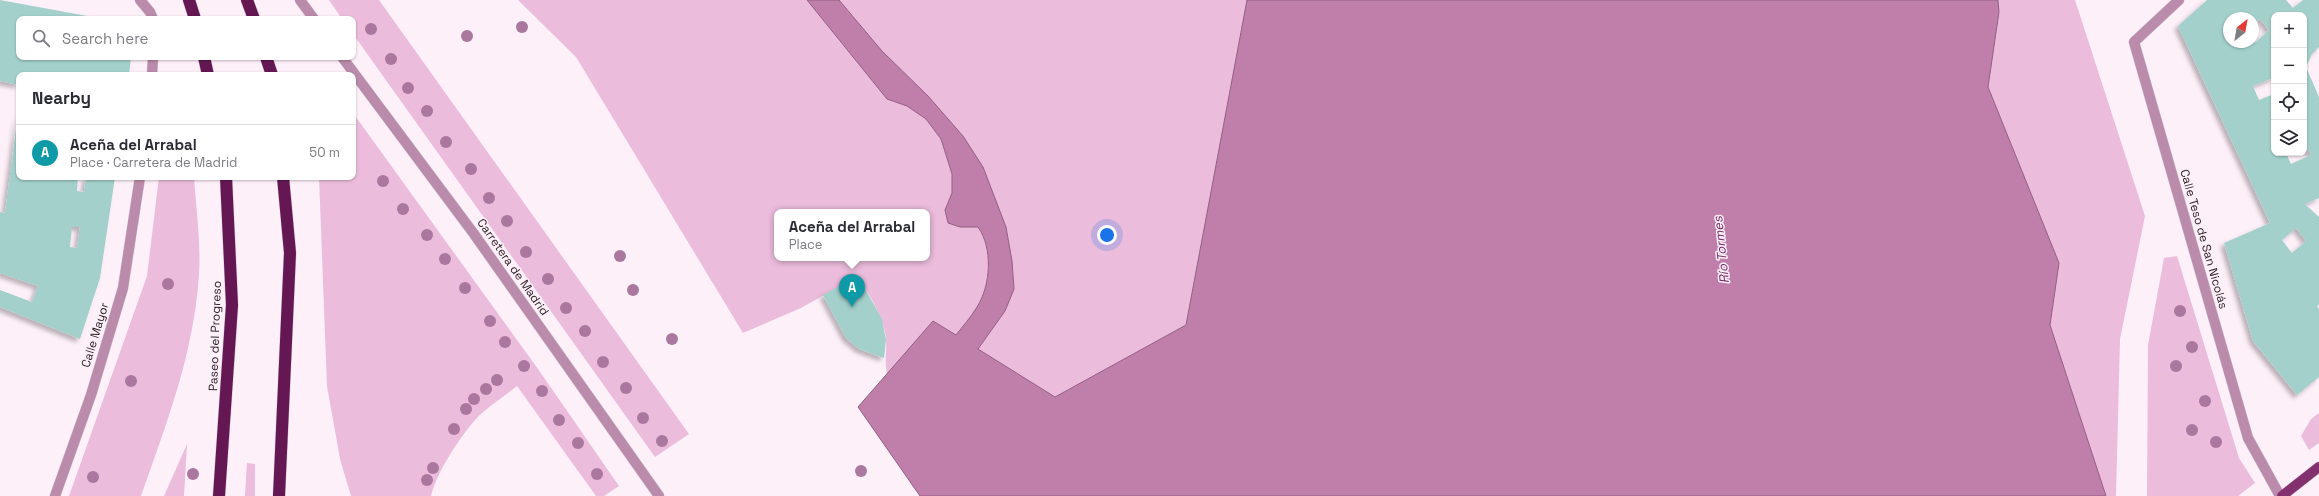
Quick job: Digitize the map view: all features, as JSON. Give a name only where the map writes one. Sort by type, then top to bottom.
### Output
[{"type":"highway","points":[[189,0],[194,16]]},
{"type":"highway","points":[[247,0],[253,16]]},
{"type":"highway","points":[[205,60],[207,72]]},
{"type":"highway","points":[[267,60],[271,72]]},
{"type":"highway","name":"Paseo del Progreso","points":[[219,496],[232,305],[226,180]]},
{"type":"highway","points":[[279,496],[290,253],[283,180]]},
{"type":"main road","points":[[2281,496],[2319,467]]},
{"type":"street","points":[[140,0],[152,16]]},
{"type":"street","points":[[300,0],[312,16]]},
{"type":"street","name":"Calle Teso de San Nicolás","points":[[2179,0],[2134,42],[2248,438],[2281,496]]},
{"type":"street","points":[[152,72],[153,60]]},
{"type":"street","name":"Carretera de Madrid","points":[[344,60],[353,72]]},
{"type":"street","name":"Carretera de Madrid","points":[[356,76],[474,234],[659,496]]},
{"type":"street","name":"Calle Mayor","points":[[55,496],[91,395],[123,288],[140,180]]},
{"type":"shaded area","points":[[329,0],[379,0],[689,434],[655,457],[356,38],[356,16],[340,16]]},
{"type":"shaded area","points":[[518,0],[807,0],[887,99],[907,106],[926,119],[941,139],[952,174],[952,193],[945,210],[960,227],[978,227],[983,236],[988,256],[987,278],[982,298],[970,318],[956,335],[933,321],[887,374],[886,340],[883,323],[876,307],[858,276],[801,308],[743,333],[576,57]]},
{"type":"shaded area","points":[[839,0],[1247,0],[1186,325],[1055,397],[978,349],[1005,311],[983,167],[963,136],[928,96],[882,51]]},
{"type":"shaded area","points":[[1998,0],[2075,0],[2145,216],[2120,339],[2116,496],[2106,496],[2050,325],[2059,263],[1988,87],[1999,12]]},
{"type":"shaded area","points":[[356,117],[538,369],[619,486],[604,496],[596,496],[517,386],[485,410],[469,427],[443,466],[431,496],[351,496],[340,459],[327,386],[319,180],[356,180]]},
{"type":"shaded area","points":[[159,180],[194,180],[199,238],[199,274],[196,303],[178,387],[141,496],[69,496],[147,276]]},
{"type":"shaded area","points":[[2177,256],[2239,458],[2255,483],[2238,496],[2147,496],[2148,345],[2164,258]]},
{"type":"shaded area","points":[[2319,413],[2319,443],[2309,450],[2301,436],[2311,419]]},
{"type":"shaded area","points":[[187,444],[184,496],[164,496]]},
{"type":"shaded area","points":[[247,463],[255,464],[255,496],[245,496]]},
{"type":"water","name":"Río Tormes","points":[[807,0],[839,0],[882,51],[928,96],[963,136],[983,167],[1006,227],[1012,261],[1014,289],[1005,311],[978,349],[1055,397],[1186,325],[1247,0],[1998,0],[1999,12],[1988,87],[2059,263],[2050,325],[2106,496],[920,496],[858,407],[933,321],[956,335],[982,298],[988,267],[986,245],[978,227],[960,227],[948,223],[945,210],[952,193],[952,174],[941,139],[926,119],[907,106],[887,99]]},
{"type":"building","points":[[0,0],[87,16],[16,16],[16,60],[131,60],[129,72],[16,72],[16,84],[0,81]]},
{"type":"building","points":[[2207,0],[2286,0],[2293,8],[2303,0],[2319,0],[2319,47],[2312,54],[2307,65],[2307,12],[2271,12],[2271,79],[2253,86],[2259,100],[2271,95],[2271,156],[2287,156],[2291,164],[2311,155],[2307,148],[2307,69],[2319,97],[2319,198],[2305,204],[2319,217],[2319,305],[2317,306],[2319,309],[2319,377],[2297,395],[2253,341],[2224,243],[2270,223],[2178,26]],"holes":[[[2296,228],[2306,241],[2292,253],[2282,240]]]},
{"type":"building","points":[[16,128],[16,180],[78,180],[77,191],[84,192],[86,180],[115,180],[100,278],[80,339],[0,307],[0,290],[32,302],[38,286],[0,273],[0,212],[5,213]],"holes":[[[72,227],[80,227],[77,248],[70,247]]]},
{"type":"building","points":[[858,276],[882,319],[886,340],[884,358],[859,349],[846,338],[823,295]]},
{"type":"place","name":"Aceña del Arrabal","points":[[852,307]]}]
